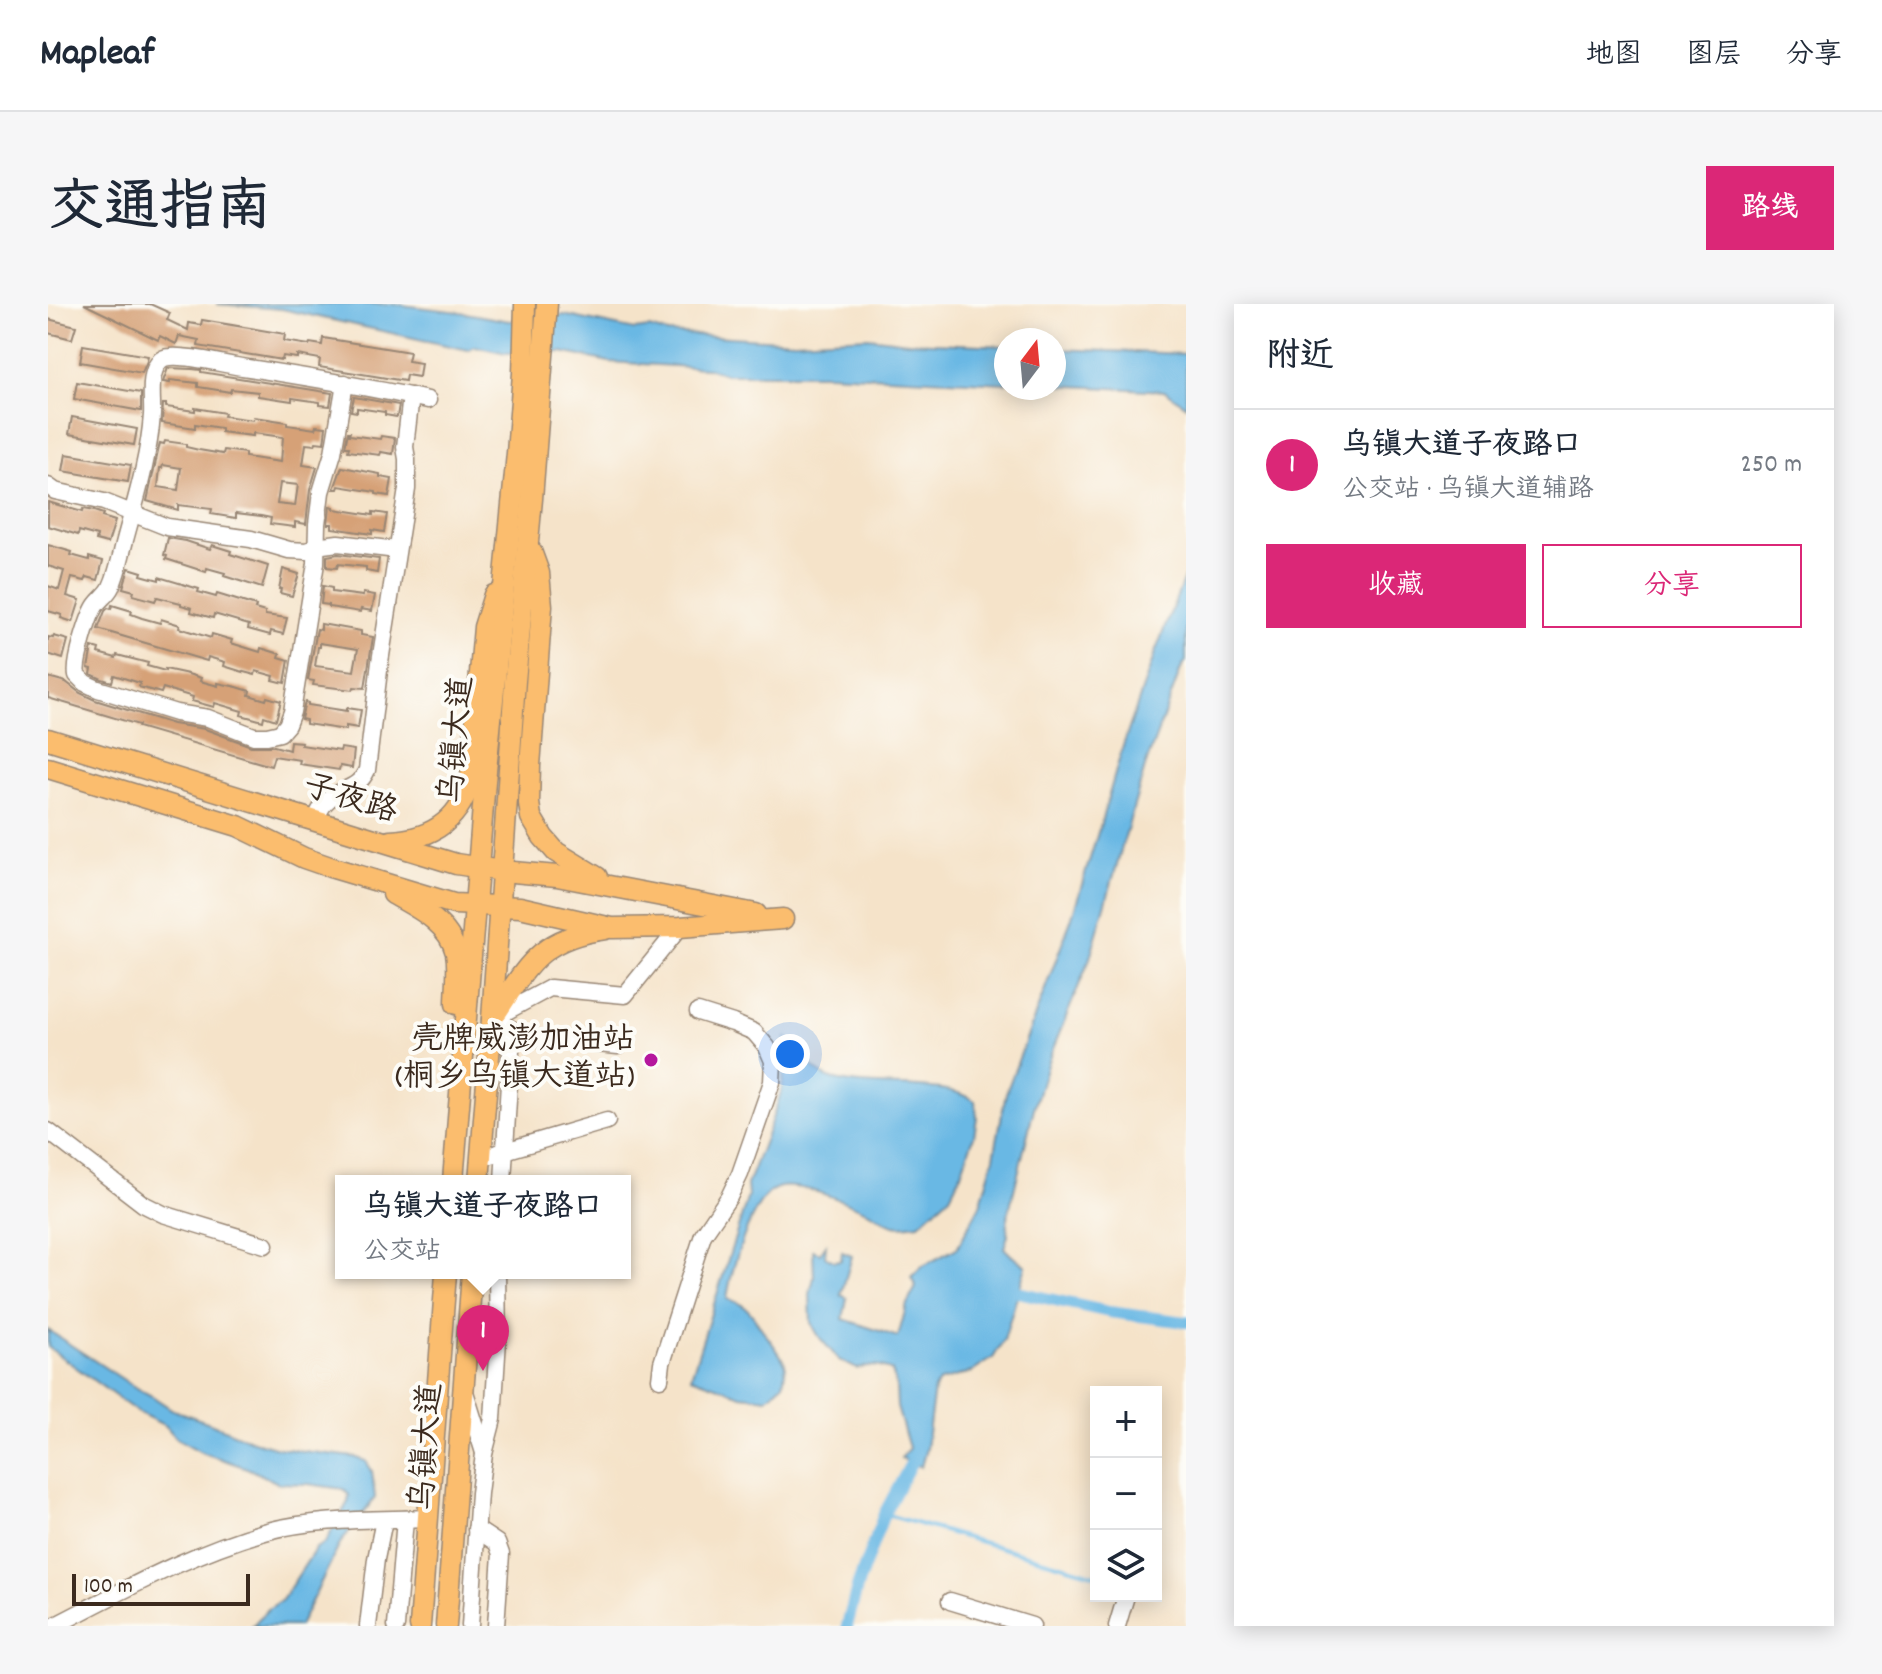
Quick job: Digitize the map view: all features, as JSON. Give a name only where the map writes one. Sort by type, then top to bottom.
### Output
[{"type":"main road","name":"乌镇大道","points":[[480,1175],[528,542],[533,375],[525,304]]},
{"type":"main road","name":"乌镇大道","points":[[453,1172],[504,569],[533,375],[547,304]]},
{"type":"main road","points":[[528,542],[539,573],[542,606],[530,766],[531,817],[556,852],[615,886]]},
{"type":"main road","points":[[382,842],[413,838],[438,827],[450,818],[465,795],[471,775],[484,627],[504,569]]},
{"type":"main road","name":"子夜路","points":[[48,739],[456,864],[557,876],[783,919],[680,927],[612,928],[537,910],[454,904],[304,858],[238,826],[48,768]]},
{"type":"main road","points":[[361,877],[422,910],[452,941],[456,954],[456,1001],[447,1144],[453,1172]]},
{"type":"main road","points":[[492,1019],[523,972],[551,946],[586,931],[612,928]]},
{"type":"main road","name":"乌镇大道","points":[[420,1626],[446,1279]]},
{"type":"main road","name":"乌镇大道","points":[[446,1626],[472,1279]]},
{"type":"street","points":[[345,383],[333,453],[321,492],[311,598],[292,712],[287,725],[280,733],[254,736],[208,718],[176,713],[85,683],[77,675],[77,661],[92,612],[110,589],[132,513],[152,420],[154,375],[158,363],[164,358],[182,357],[345,383],[428,400]]},
{"type":"street","points":[[315,821],[326,802],[357,785],[367,770],[381,652],[407,489],[405,447],[411,396]]},
{"type":"street","points":[[48,486],[55,491],[104,502],[167,527],[251,539],[289,550],[307,551],[338,543],[397,550]]},
{"type":"street","points":[[492,1019],[550,988],[625,995],[680,927]]},
{"type":"street","points":[[660,1379],[662,1363],[703,1235],[729,1197],[740,1174],[772,1082],[773,1061],[767,1047],[754,1032],[698,1012]]},
{"type":"street","points":[[492,1019],[527,1037],[618,1046]]},
{"type":"street","points":[[492,1019],[511,1051],[503,1175]]},
{"type":"street","points":[[481,1158],[607,1121]]},
{"type":"street","points":[[48,1131],[143,1204],[163,1214],[265,1245]]},
{"type":"street","points":[[470,1626],[484,1454],[493,1419],[498,1339],[497,1279]]},
{"type":"street","points":[[463,1386],[484,1454]]},
{"type":"street","points":[[54,1626],[174,1565],[269,1531],[326,1523],[428,1518]]},
{"type":"street","points":[[396,1626],[405,1519]]},
{"type":"street","points":[[368,1626],[381,1520]]},
{"type":"street","points":[[476,1529],[497,1543],[501,1554],[496,1626]]},
{"type":"street","points":[[950,1601],[1032,1626]]},
{"type":"street","points":[[1117,1626],[1124,1602]]},
{"type":"water","points":[[216,304],[393,304],[509,321],[564,315],[635,330],[649,328],[666,333],[795,341],[868,337],[994,346],[994,382],[829,374],[726,374],[707,368],[609,362],[562,352],[506,353],[475,346],[468,350],[282,309]]},
{"type":"water","points":[[1066,349],[1186,354],[1186,406],[1166,391],[1066,386]]},
{"type":"water","points":[[1186,573],[1186,661],[1146,764],[1089,961],[1048,1061],[1007,1219],[1008,1235],[1004,1248],[1026,1266],[1004,1340],[993,1358],[972,1372],[940,1381],[934,1389],[921,1467],[901,1458],[909,1448],[897,1407],[892,1371],[874,1366],[857,1369],[839,1360],[811,1323],[813,1250],[820,1253],[826,1245],[825,1256],[834,1261],[841,1260],[842,1252],[852,1256],[841,1295],[847,1298],[843,1319],[898,1337],[907,1304],[916,1287],[911,1277],[921,1267],[957,1248],[980,1205],[994,1157],[1006,1093],[1071,920],[1123,746]]},
{"type":"water","points":[[786,1037],[797,1045],[820,1074],[829,1078],[864,1084],[925,1087],[961,1094],[975,1101],[977,1117],[974,1136],[950,1196],[919,1224],[894,1225],[870,1212],[797,1187],[777,1188],[759,1206],[737,1255],[727,1299],[741,1304],[750,1312],[786,1365],[783,1384],[767,1398],[741,1395],[691,1377],[748,1196],[747,1185],[782,1088]]},
{"type":"water","points":[[48,1330],[173,1410],[278,1448],[366,1461],[372,1471],[375,1498],[341,1542],[299,1626],[252,1626],[282,1600],[316,1548],[325,1543],[349,1495],[343,1489],[278,1483],[201,1452],[176,1438],[166,1426],[137,1412],[48,1347]]},
{"type":"building","points":[[84,304],[150,304],[170,313],[167,320],[188,330],[189,323],[201,325],[202,320],[285,334],[284,341],[309,345],[322,345],[323,338],[410,352],[408,361],[421,363],[419,377],[406,375],[405,381],[319,367],[320,359],[297,355],[297,358],[283,356],[282,360],[198,346],[199,340],[179,336],[176,344],[160,336],[158,340]]},
{"type":"building","points":[[48,319],[76,326],[72,339],[48,333]]},
{"type":"building","points":[[83,345],[148,356],[147,361],[142,373],[80,362]]},
{"type":"building","points":[[168,368],[201,370],[332,393],[330,406],[292,398],[292,401],[258,396],[258,392],[198,387],[198,383],[163,382]]},
{"type":"building","points":[[77,382],[141,393],[141,411],[74,399]]},
{"type":"building","points":[[354,397],[399,405],[397,417],[357,408],[357,412],[351,411]]},
{"type":"building","points":[[163,404],[166,404],[166,407],[225,413],[224,416],[268,419],[315,429],[316,426],[326,427],[324,443],[306,444],[303,465],[317,467],[310,490],[306,524],[295,522],[295,527],[270,524],[271,518],[261,516],[236,513],[236,518],[211,514],[212,509],[178,505],[178,510],[147,501],[160,443],[164,444],[165,441],[186,444],[186,447],[199,450],[223,454],[224,450],[245,453],[245,457],[281,462],[283,437],[221,432],[221,428],[195,424],[195,428],[162,423]],"holes":[[[163,465],[181,468],[178,490],[158,487]],[[280,483],[298,485],[295,506],[277,504]]]},
{"type":"building","points":[[72,417],[137,429],[134,445],[69,434]]},
{"type":"building","points":[[348,432],[349,435],[380,439],[381,436],[395,438],[393,454],[348,451],[349,447],[345,447]]},
{"type":"building","points":[[66,454],[131,465],[128,482],[63,471]]},
{"type":"building","points":[[342,467],[392,479],[389,496],[339,486],[334,489]]},
{"type":"building","points":[[48,502],[82,512],[83,509],[94,511],[115,521],[108,543],[96,540],[97,536],[79,531],[78,535],[48,526]]},
{"type":"building","points":[[330,506],[373,515],[373,512],[387,514],[384,532],[372,530],[372,534],[332,528],[332,524],[328,524]]},
{"type":"building","points":[[168,538],[210,549],[212,545],[268,566],[262,588],[224,576],[225,573],[207,568],[206,572],[166,559]]},
{"type":"building","points":[[48,545],[72,552],[71,555],[103,561],[98,580],[72,578],[67,596],[80,600],[73,622],[48,611],[48,586],[59,590],[64,571],[48,566]]},
{"type":"building","points":[[338,554],[379,559],[377,573],[366,571],[366,567],[338,564],[337,568],[327,567],[327,556]]},
{"type":"building","points":[[129,568],[142,572],[141,575],[159,580],[159,577],[199,589],[198,592],[216,597],[217,594],[256,606],[255,609],[265,612],[265,615],[287,618],[283,634],[271,631],[270,635],[214,614],[213,618],[191,612],[192,608],[181,603],[133,595],[134,591],[123,588]]},
{"type":"building","points":[[283,569],[299,574],[292,596],[280,593]]},
{"type":"building","points":[[323,586],[332,588],[332,592],[375,595],[372,611],[361,609],[360,612],[321,604]]},
{"type":"building","points":[[112,605],[132,611],[131,614],[142,618],[160,623],[161,619],[211,638],[212,634],[260,652],[261,648],[280,654],[279,657],[289,660],[285,683],[273,680],[274,676],[240,671],[224,666],[225,662],[208,657],[207,661],[98,629],[105,611]]},
{"type":"building","points":[[321,624],[361,631],[361,635],[373,637],[365,688],[354,687],[353,690],[313,685],[314,681],[308,680],[317,629],[321,630]],"holes":[[[320,643],[358,649],[354,671],[315,666]]]},
{"type":"building","points":[[48,637],[68,640],[63,659],[48,654]]},
{"type":"building","points":[[92,647],[99,649],[98,653],[148,663],[147,666],[188,674],[218,686],[218,683],[237,687],[266,700],[267,697],[281,701],[276,720],[264,716],[263,721],[241,715],[242,711],[215,703],[214,707],[192,701],[193,697],[163,688],[161,693],[139,687],[140,683],[114,675],[112,682],[102,679],[91,674],[92,669],[88,668]]},
{"type":"building","points":[[48,677],[66,682],[95,700],[173,724],[205,729],[251,746],[274,746],[289,750],[290,741],[340,751],[341,748],[354,750],[352,768],[340,766],[339,770],[299,764],[300,760],[274,756],[271,766],[138,727],[48,698]]},
{"type":"building","points":[[305,702],[347,711],[347,708],[361,710],[358,728],[346,726],[346,730],[306,724],[306,720],[301,719]]},
{"type":"waterway","points":[[1004,1289],[1109,1312],[1186,1322]]},
{"type":"waterway","points":[[847,1626],[858,1584],[884,1514],[917,1452]]},
{"type":"waterway","points":[[884,1514],[1090,1573]]},
{"type":"place","name":"壳牌威澎加油站 (桐乡乌镇大道站)","points":[[651,1060]]},
{"type":"place","name":"乌镇大道子夜路口","points":[[483,1371]]}]
